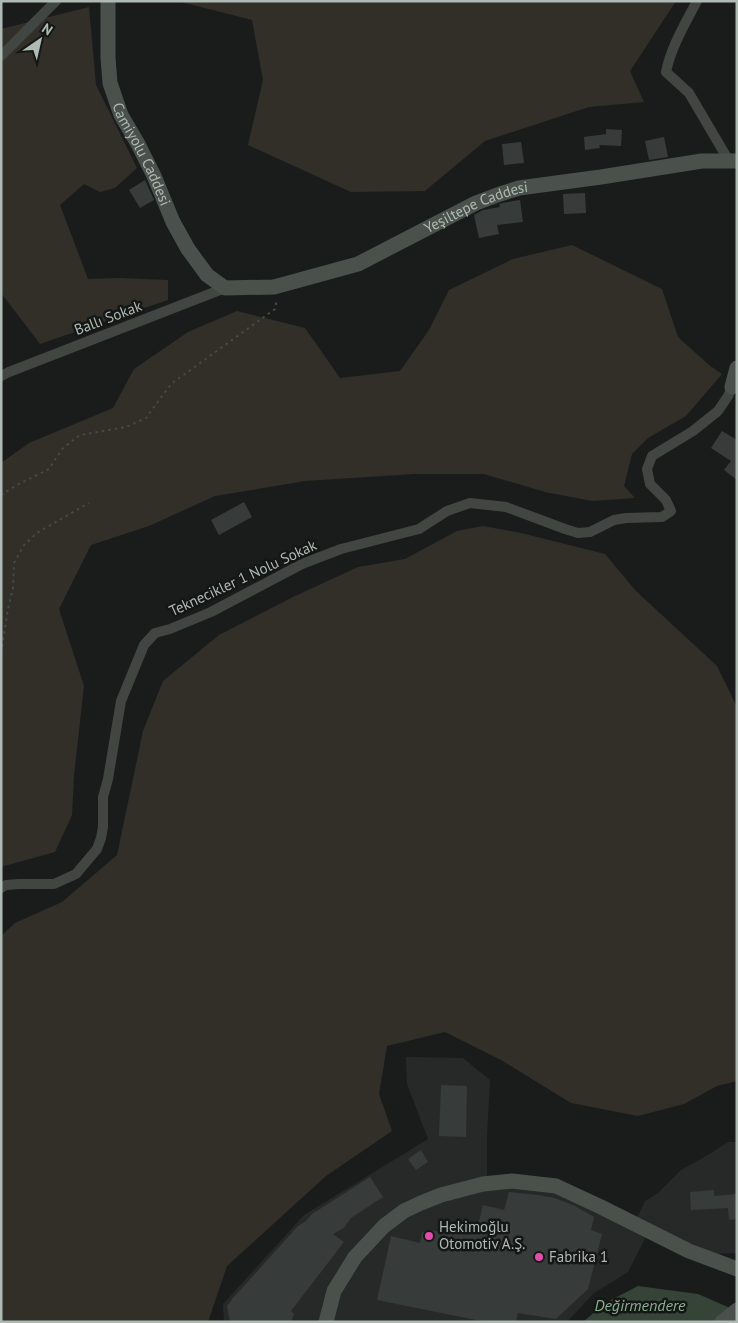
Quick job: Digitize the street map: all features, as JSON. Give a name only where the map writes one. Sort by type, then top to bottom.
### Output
[{"type":"street","points":[[1,56],[56,1]]},
{"type":"street","name":"Camiyolu Caddesi","points":[[108,1],[110,83],[121,114],[142,152],[173,222],[188,249],[207,275],[225,288]]},
{"type":"street","points":[[697,1],[668,60],[666,72],[689,93],[733,161]]},
{"type":"street","name":"Yeşiltepe Caddesi","points":[[225,288],[274,287],[358,264],[476,203],[519,188],[702,161],[733,161]]},
{"type":"street","name":"Ballı Sokak","points":[[1,376],[225,288]]},
{"type":"street","points":[[734,391],[737,368]]},
{"type":"street","name":"Teknecikler 1 Nolu Sokak","points":[[1,888],[6,885],[19,884],[54,884],[76,874],[97,849],[103,827],[103,797],[108,779],[121,701],[144,645],[155,633],[170,629],[211,612],[302,564],[341,549],[419,529],[447,511],[470,503],[506,507],[565,530],[578,533],[590,532],[614,520],[662,517],[671,511],[666,500],[650,484],[647,469],[652,456],[693,431],[718,412],[728,396],[734,391]]},
{"type":"street","points":[[326,1322],[334,1292],[354,1257],[384,1226],[404,1211],[441,1195],[483,1184],[512,1180],[556,1186],[689,1251],[737,1270]]},
{"type":"street","points":[[722,1322],[737,1310]]},
{"type":"path","points":[[1,495],[16,485],[49,469],[62,449],[80,435],[126,427],[146,418],[171,384],[275,309],[277,300],[274,287]]},
{"type":"path","points":[[1,653],[13,588],[14,563],[24,545],[37,533],[89,503]]},
{"type":"shaded area","points":[[177,1],[676,1],[630,71],[644,102],[589,107],[485,141],[425,191],[351,192],[248,145],[263,80],[252,20]]},
{"type":"shaded area","points":[[89,7],[96,85],[137,168],[115,188],[100,192],[84,184],[60,205],[88,279],[168,280],[168,300],[40,344],[1,293],[1,29]]},
{"type":"shaded area","points":[[572,245],[662,289],[678,337],[722,374],[686,416],[648,438],[632,454],[624,486],[635,498],[592,501],[545,492],[484,474],[415,474],[305,481],[215,496],[149,526],[91,545],[59,609],[84,686],[74,776],[72,815],[55,852],[1,867],[1,463],[29,443],[113,408],[134,369],[188,332],[237,311],[305,328],[340,378],[400,371],[429,330],[449,290],[513,259]]},
{"type":"shaded area","points":[[483,526],[521,533],[605,554],[636,591],[717,666],[737,707],[737,1081],[717,1086],[684,1104],[638,1116],[571,1103],[501,1060],[445,1032],[387,1046],[379,1094],[392,1131],[326,1176],[227,1266],[208,1322],[1,1322],[1,936],[15,923],[62,902],[117,855],[143,731],[163,681],[219,635],[293,597],[358,567],[405,559],[457,531]]},
{"type":"shaded area","points":[[406,1057],[463,1058],[490,1080],[487,1176],[505,1174],[541,1178],[636,1220],[645,1201],[658,1193],[681,1170],[728,1142],[737,1142],[737,1253],[713,1254],[652,1225],[628,1272],[594,1293],[567,1322],[224,1322],[223,1304],[304,1215],[428,1139],[407,1084]]},
{"type":"water","name":"Değirmendere","points":[[638,1286],[698,1294],[737,1311],[737,1322],[583,1322],[605,1303]]},
{"type":"building","points":[[606,129],[622,130],[621,146],[599,145],[600,148],[585,150],[584,137],[606,134]]},
{"type":"building","points":[[664,137],[668,157],[649,160],[645,141]]},
{"type":"building","points":[[521,142],[524,163],[504,165],[502,144]]},
{"type":"building","points":[[145,180],[154,200],[140,208],[129,190]]},
{"type":"building","points":[[585,193],[586,213],[564,214],[563,194]]},
{"type":"building","points":[[520,200],[523,222],[497,225],[499,234],[479,238],[474,215],[483,210],[500,207],[499,204]]},
{"type":"building","points":[[722,431],[737,440],[737,480],[724,470],[731,461],[711,448]]},
{"type":"building","points":[[244,502],[252,517],[219,535],[211,520]]},
{"type":"building","points":[[441,1085],[467,1086],[466,1137],[439,1136]]},
{"type":"building","points":[[421,1150],[428,1162],[416,1170],[408,1159]]},
{"type":"building","points":[[370,1177],[383,1197],[351,1218],[344,1228],[333,1234],[344,1242],[291,1311],[294,1314],[291,1322],[230,1322],[227,1306],[298,1226],[312,1214]]},
{"type":"building","points":[[714,1190],[714,1196],[737,1194],[737,1219],[729,1220],[728,1208],[691,1210],[690,1192]]},
{"type":"building","points":[[509,1192],[555,1198],[575,1206],[594,1217],[591,1230],[602,1234],[588,1289],[556,1319],[518,1313],[516,1322],[486,1322],[377,1300],[391,1236],[420,1243],[422,1232],[429,1234],[430,1230],[441,1232],[444,1221],[477,1229],[483,1205],[504,1210]]},
{"type":"place","name":"Hekimoğlu Otomotiv A.Ş.","points":[[429,1236]]},
{"type":"place","name":"Fabrika 1","points":[[539,1257]]}]
